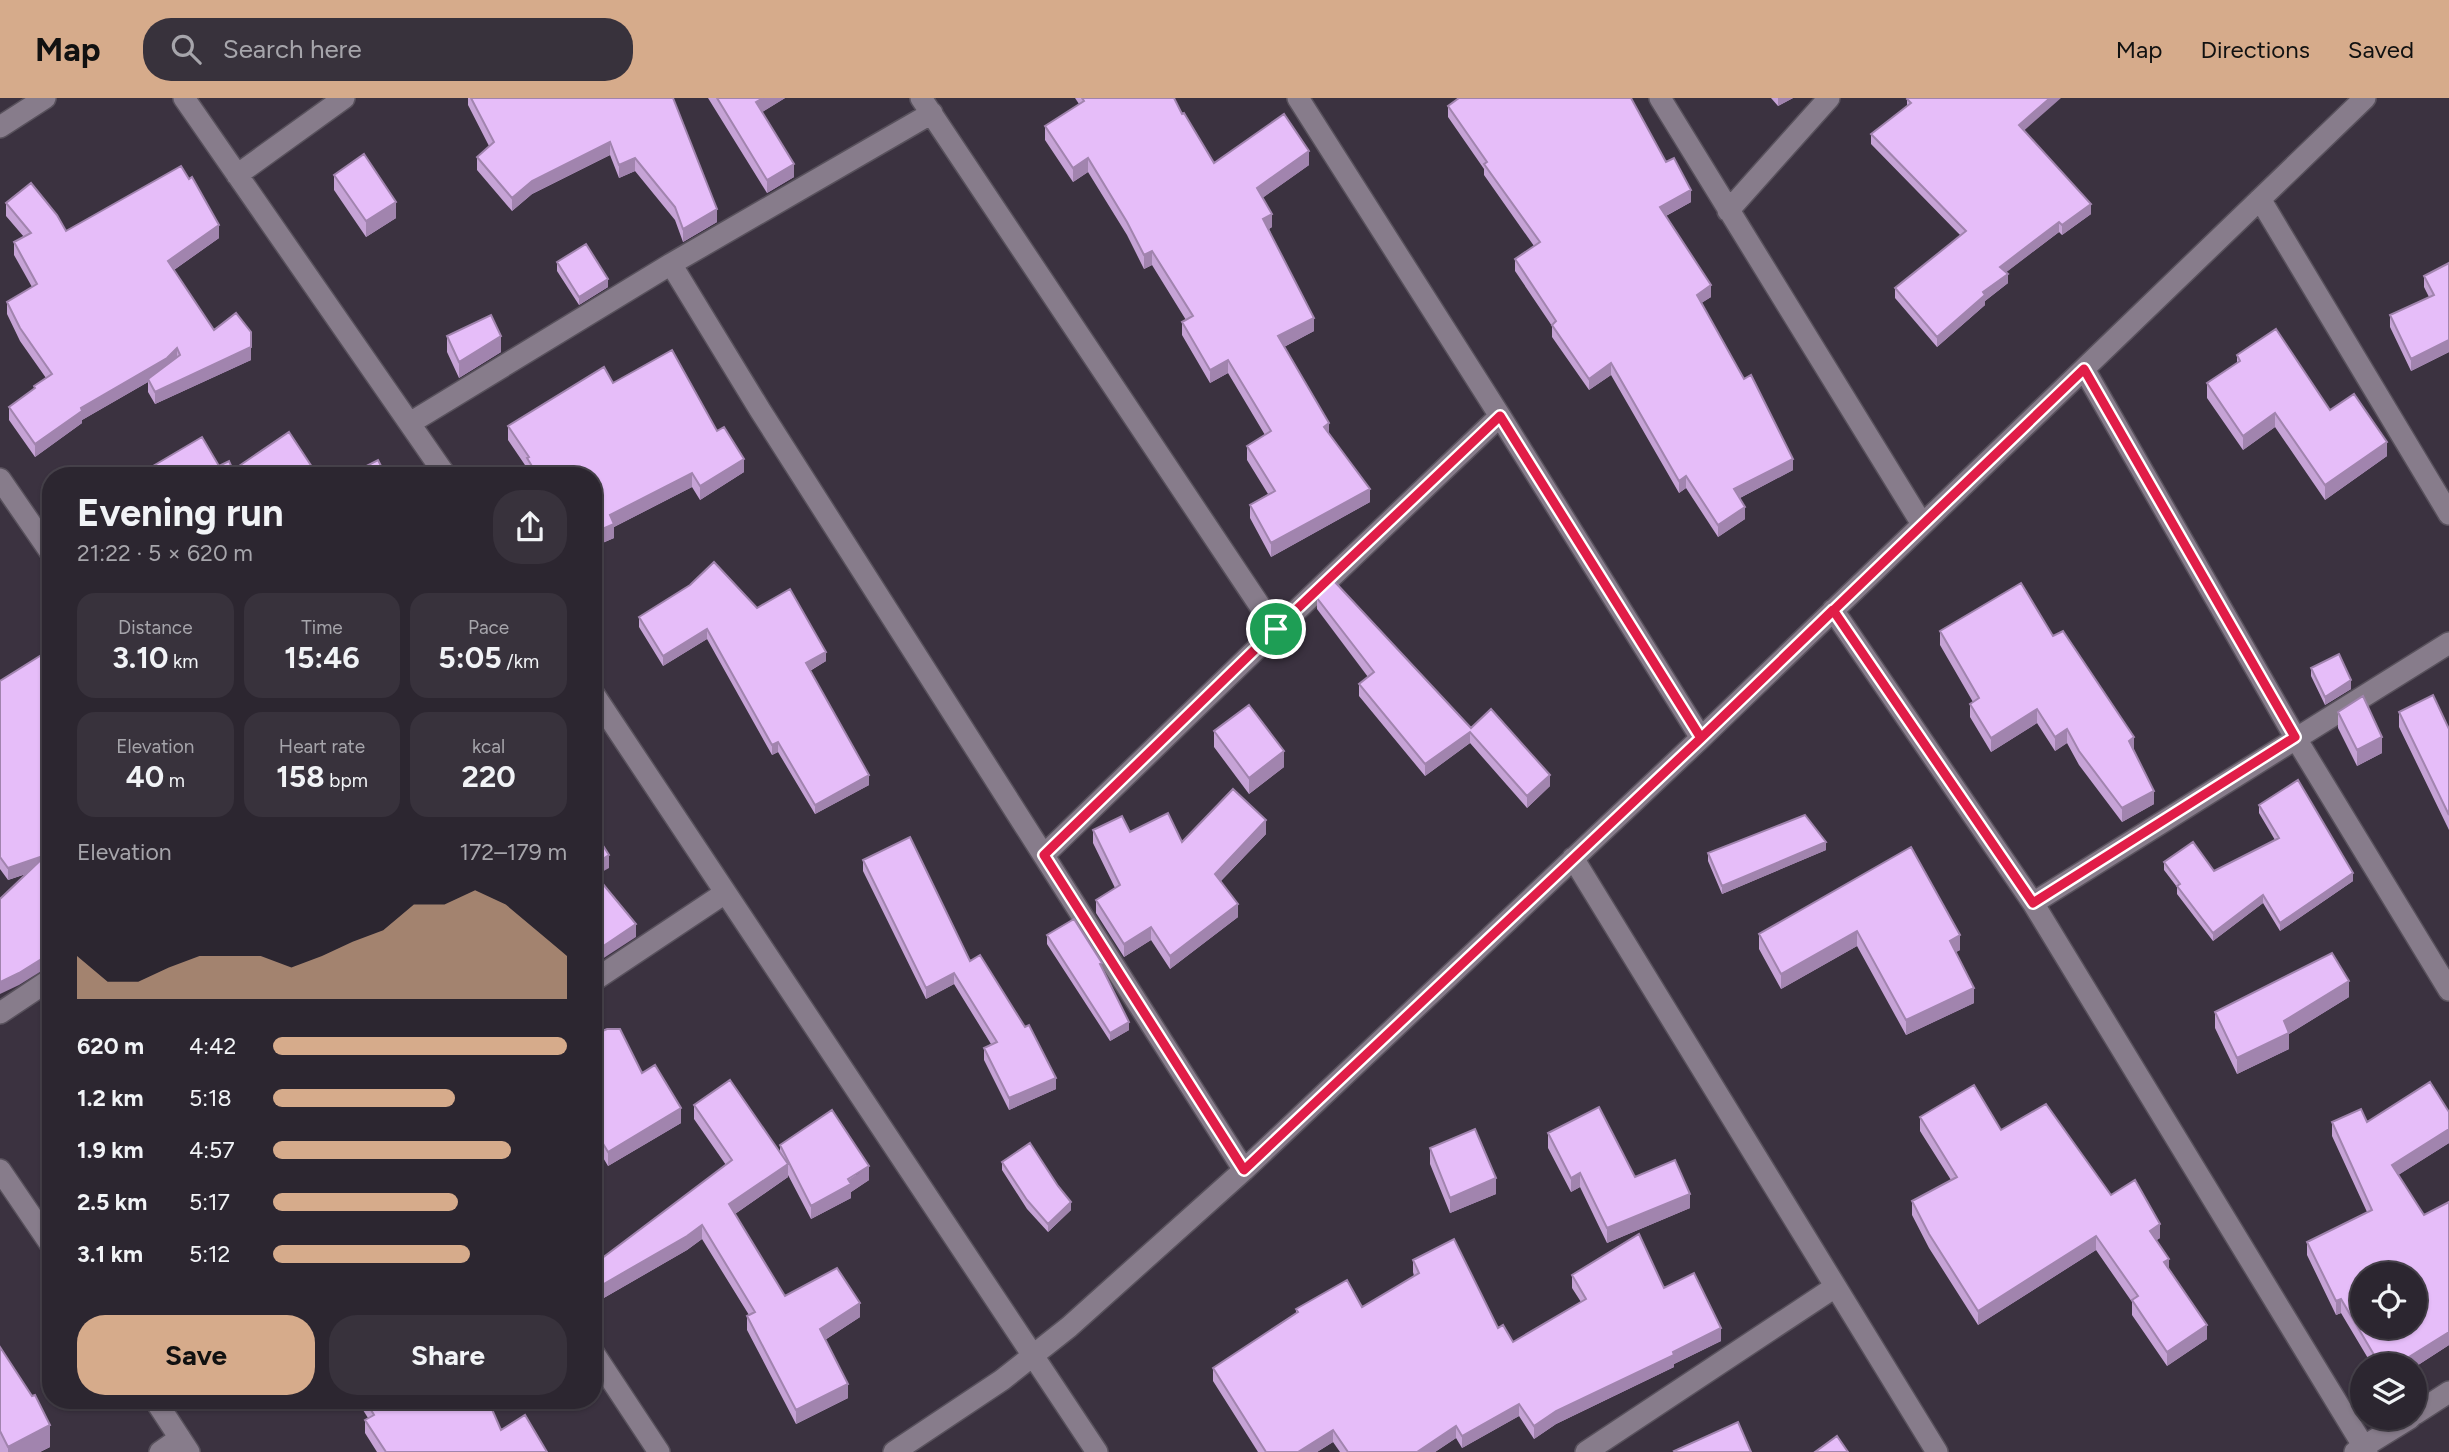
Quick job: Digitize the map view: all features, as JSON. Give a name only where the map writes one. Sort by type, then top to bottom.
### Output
[{"type":"street","points":[[0,127],[44,98]]},
{"type":"street","points":[[184,98],[440,467]]},
{"type":"street","points":[[237,175],[344,98]]},
{"type":"street","points":[[1298,98],[1701,738]]},
{"type":"street","points":[[1660,98],[1922,524]]},
{"type":"street","points":[[1728,211],[1829,98]]},
{"type":"street","points":[[894,1452],[1002,1380],[1034,1355],[1103,1298],[1244,1170],[1701,738],[2365,98]]},
{"type":"street","points":[[410,423],[926,106],[1276,629]]},
{"type":"street","points":[[2260,199],[2449,514]]},
{"type":"street","points":[[671,264],[760,410],[1244,1170]]},
{"type":"street","points":[[2084,369],[2295,737],[2449,990]]},
{"type":"street","points":[[1044,855],[1500,416]]},
{"type":"street","points":[[0,479],[42,540]]},
{"type":"street","points":[[1833,610],[2033,903],[2362,1450],[2392,1430]]},
{"type":"street","points":[[2033,903],[2449,643]]},
{"type":"street","points":[[602,707],[1097,1452]]},
{"type":"street","points":[[1573,858],[1937,1452]]},
{"type":"street","points":[[602,975],[725,893]]},
{"type":"street","points":[[0,1013],[42,985]]},
{"type":"street","points":[[0,1170],[42,1232]]},
{"type":"street","points":[[1586,1452],[1836,1287]]},
{"type":"street","points":[[602,1366],[659,1452]]},
{"type":"street","points":[[2427,1406],[2449,1392]]},
{"type":"street","points":[[160,1452],[184,1445],[161,1409]]},
{"type":"building","points":[[471,98],[673,98],[717,209],[683,229],[675,207],[635,158],[619,165],[610,142],[532,181],[512,198],[477,157],[494,142]]},
{"type":"building","points":[[717,98],[763,98],[756,102],[794,164],[767,180]]},
{"type":"building","points":[[1082,98],[1174,98],[1214,163],[1284,114],[1309,151],[1257,188],[1272,214],[1263,219],[1314,318],[1278,336],[1329,423],[1324,427],[1370,489],[1271,543],[1250,505],[1275,491],[1247,446],[1271,431],[1228,360],[1210,370],[1182,322],[1193,316],[1152,251],[1144,255],[1088,158],[1073,168],[1045,126],[1084,101]]},
{"type":"building","points":[[1459,98],[1631,98],[1666,162],[1674,158],[1691,190],[1660,207],[1711,285],[1697,295],[1744,379],[1751,375],[1793,459],[1734,489],[1745,507],[1718,525],[1686,476],[1679,481],[1611,363],[1589,379],[1552,325],[1556,321],[1515,259],[1540,242],[1484,164],[1487,162],[1448,106]]},
{"type":"building","points":[[1908,98],[2050,98],[2019,125],[2091,204],[2062,225],[2059,222],[2000,267],[2008,274],[1983,292],[1985,295],[1937,337],[1895,288],[1966,231],[1871,134],[1911,103]]},
{"type":"building","points":[[364,154],[396,202],[366,221],[334,175]]},
{"type":"building","points":[[181,166],[189,179],[192,177],[219,225],[168,261],[214,330],[236,313],[251,332],[251,347],[155,392],[148,379],[180,355],[177,348],[167,358],[81,408],[82,411],[35,444],[9,407],[52,374],[20,328],[7,302],[37,284],[14,242],[31,233],[6,203],[31,183],[57,215],[66,231]]},
{"type":"building","points":[[586,244],[608,279],[579,297],[557,262]]},
{"type":"building","points":[[2449,263],[2449,340],[2411,359],[2390,315],[2434,295],[2424,276]]},
{"type":"building","points":[[491,315],[501,336],[459,362],[447,336]]},
{"type":"building","points":[[2276,329],[2330,410],[2354,394],[2387,442],[2325,485],[2275,413],[2243,436],[2207,383],[2240,361],[2237,355]]},
{"type":"building","points":[[672,350],[717,431],[724,427],[744,459],[700,486],[692,473],[610,515],[614,524],[602,529],[602,467],[532,467],[527,458],[529,457],[508,426],[604,367],[613,383]]},
{"type":"building","points":[[289,432],[312,467],[237,467]]},
{"type":"building","points":[[202,437],[219,466],[229,461],[232,467],[153,466]]},
{"type":"building","points":[[378,460],[382,467],[364,467]]},
{"type":"building","points":[[714,562],[757,608],[790,589],[826,652],[806,663],[869,775],[815,805],[778,742],[772,745],[707,629],[663,656],[639,617],[690,585]]},
{"type":"building","points":[[1334,581],[1471,728],[1491,709],[1550,775],[1527,796],[1470,732],[1425,764],[1359,684],[1374,672],[1317,598]]},
{"type":"building","points":[[2021,583],[2053,636],[2063,631],[2134,737],[2129,741],[2154,791],[2122,808],[2079,751],[2067,729],[2055,737],[2037,709],[1991,738],[1970,704],[1979,698],[1940,631]]},
{"type":"building","points":[[2339,654],[2351,680],[2325,697],[2311,668]]},
{"type":"building","points":[[42,655],[42,856],[8,868],[0,857],[0,681]]},
{"type":"building","points":[[2433,695],[2449,729],[2449,815],[2399,712]]},
{"type":"building","points":[[2363,696],[2382,737],[2357,750],[2338,712]]},
{"type":"building","points":[[1249,705],[1284,751],[1249,778],[1214,731]]},
{"type":"building","points":[[2298,780],[2353,873],[2280,923],[2263,895],[2213,933],[2177,886],[2180,884],[2164,862],[2193,842],[2214,871],[2279,838],[2259,805]]},
{"type":"building","points":[[1233,789],[1266,820],[1215,874],[1238,904],[1170,956],[1151,927],[1124,944],[1096,900],[1120,885],[1093,830],[1122,816],[1130,832],[1168,813],[1182,842]]},
{"type":"building","points":[[1805,815],[1826,842],[1722,886],[1708,853]]},
{"type":"building","points":[[910,837],[970,961],[980,955],[1025,1027],[1029,1025],[1056,1078],[1009,1098],[984,1048],[997,1042],[954,973],[926,988],[863,860]]},
{"type":"building","points":[[602,844],[609,855],[602,859]]},
{"type":"building","points":[[1911,847],[1960,935],[1950,941],[1974,988],[1906,1020],[1857,931],[1781,974],[1759,934]]},
{"type":"building","points":[[42,859],[42,959],[0,982],[0,899]]},
{"type":"building","points":[[602,883],[636,924],[602,947]]},
{"type":"building","points":[[1074,919],[1102,963],[1100,964],[1129,1022],[1110,1033],[1047,935]]},
{"type":"building","points":[[2332,953],[2349,981],[2284,1021],[2289,1033],[2237,1058],[2215,1012]]},
{"type":"building","points":[[620,1029],[642,1073],[655,1065],[681,1108],[608,1152],[602,1142],[602,1031]]},
{"type":"building","points":[[730,1080],[788,1164],[729,1204],[785,1296],[837,1268],[860,1303],[820,1329],[848,1384],[796,1410],[747,1316],[755,1312],[702,1225],[602,1285],[602,1258],[732,1160],[694,1105]]},
{"type":"building","points":[[2430,1082],[2449,1112],[2449,1129],[2392,1165],[2424,1215],[2449,1202],[2449,1332],[2415,1353],[2373,1353],[2365,1339],[2427,1339],[2427,1262],[2350,1262],[2350,1314],[2341,1299],[2336,1301],[2307,1242],[2372,1210],[2332,1122],[2361,1109],[2367,1122]]},
{"type":"building","points":[[1974,1085],[2001,1130],[2046,1104],[2111,1195],[2135,1180],[2160,1224],[2150,1231],[2169,1259],[2164,1262],[2207,1325],[2167,1352],[2132,1300],[2138,1296],[2096,1236],[1978,1311],[1929,1234],[1912,1201],[1957,1177],[1920,1117]]},
{"type":"building","points":[[1599,1107],[1635,1177],[1675,1160],[1690,1194],[1607,1228],[1580,1173],[1571,1178],[1548,1133]]},
{"type":"building","points":[[832,1110],[869,1166],[848,1179],[851,1184],[811,1206],[780,1145]]},
{"type":"building","points":[[1475,1129],[1496,1178],[1450,1198],[1430,1148]]},
{"type":"building","points":[[1030,1143],[1071,1202],[1048,1224],[1027,1200],[1002,1162]]},
{"type":"building","points":[[1639,1234],[1664,1288],[1694,1273],[1721,1328],[1673,1352],[1674,1355],[1556,1411],[1534,1426],[1519,1404],[1462,1436],[1456,1426],[1417,1452],[1348,1452],[1333,1430],[1298,1452],[1266,1452],[1213,1368],[1298,1312],[1296,1309],[1347,1280],[1362,1307],[1419,1273],[1413,1260],[1454,1239],[1498,1328],[1503,1325],[1513,1342],[1586,1299],[1572,1275]]},
{"type":"building","points":[[0,1347],[32,1396],[35,1395],[50,1425],[8,1447],[0,1431]]},
{"type":"building","points":[[370,1409],[492,1409],[501,1430],[525,1415],[547,1452],[386,1452],[365,1420],[374,1415]]},
{"type":"building","points":[[1738,1422],[1751,1452],[1674,1451]]},
{"type":"building","points":[[1837,1436],[1848,1452],[1815,1452]]},
{"type":"route","points":[[1276,629],[1044,855],[1244,1170],[1701,738],[1767,674],[1833,610],[2033,903],[2295,737],[2084,369],[1833,610],[1701,738],[1500,416],[1276,629]]}]
